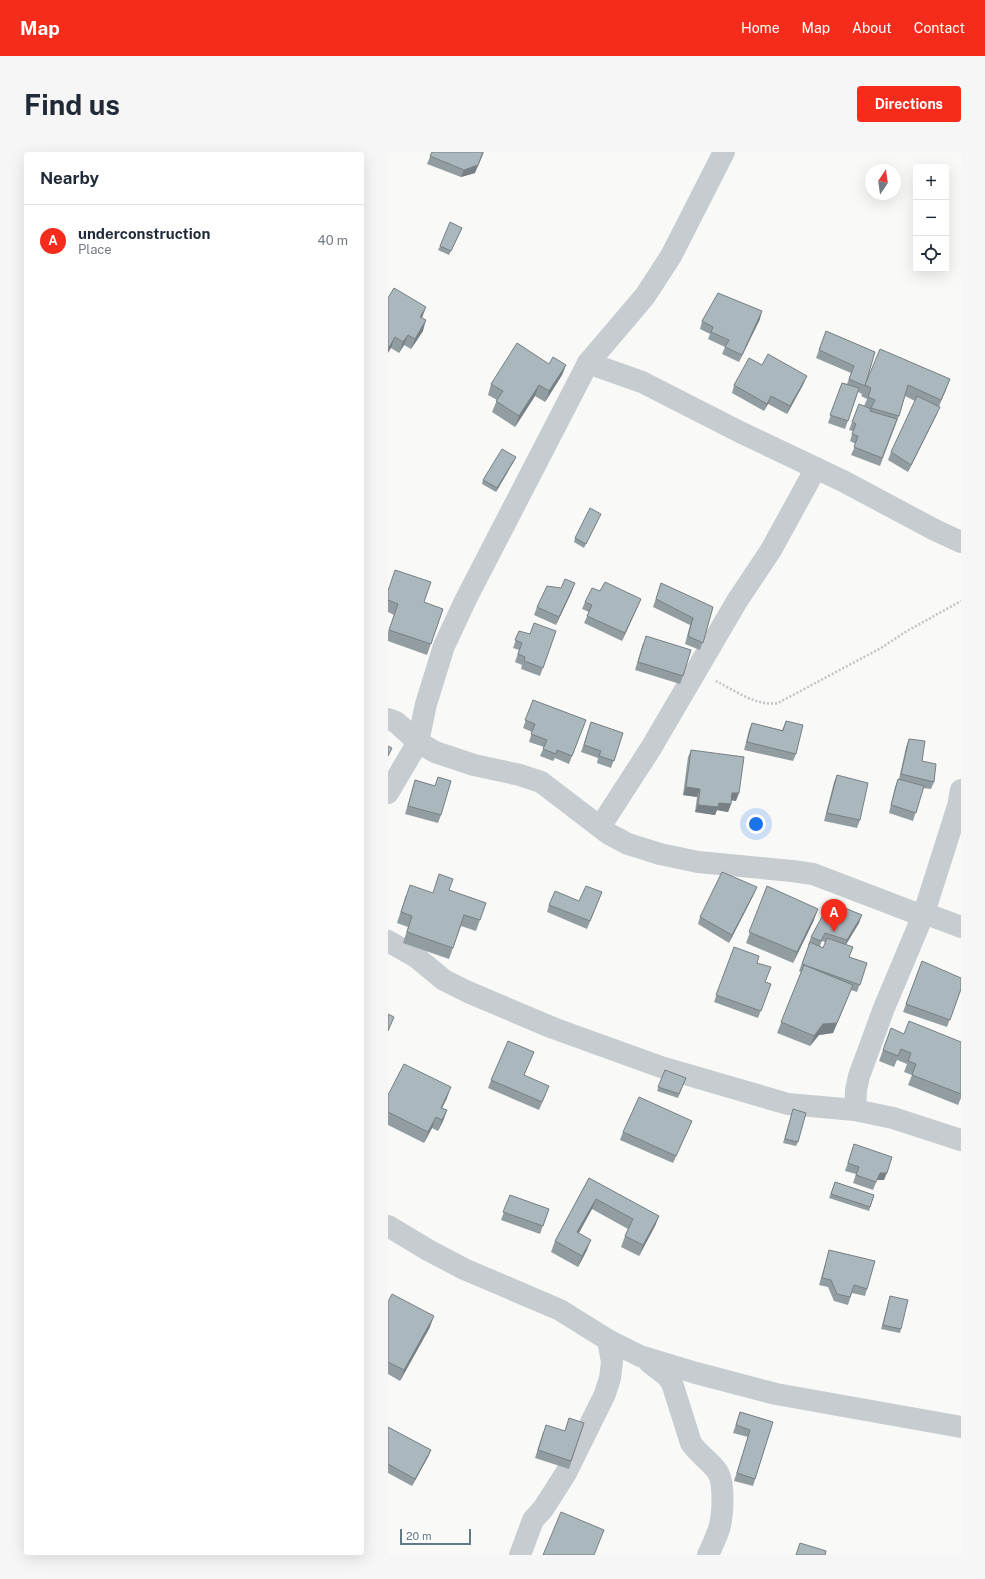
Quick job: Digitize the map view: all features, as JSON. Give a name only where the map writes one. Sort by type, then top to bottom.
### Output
[{"type":"street","points":[[388,793],[418,742],[426,704],[444,646],[466,599],[588,363],[645,296],[667,262],[724,152]]},
{"type":"street","points":[[588,363],[642,382],[961,542]]},
{"type":"street","points":[[600,827],[651,748],[737,601],[771,550],[816,468]]},
{"type":"street","points":[[388,718],[396,722],[418,742],[435,752],[541,782],[609,834],[628,844],[660,854],[698,862],[813,874],[961,927]]},
{"type":"street","points":[[855,1110],[856,1090],[860,1076],[884,1008],[923,914],[960,801]]},
{"type":"street","points":[[388,941],[416,957],[444,980],[468,992],[553,1028],[647,1062],[788,1104],[855,1110],[893,1118],[961,1140]]},
{"type":"street","points":[[388,1226],[464,1269],[560,1310],[608,1340],[640,1356],[696,1373],[776,1394],[961,1427]]},
{"type":"street","points":[[520,1555],[533,1520],[543,1509],[566,1473],[605,1394],[610,1378],[612,1362],[608,1340]]},
{"type":"street","points":[[640,1356],[667,1376],[672,1383],[691,1443],[696,1450],[717,1470],[722,1483],[723,1489],[720,1527],[708,1555]]},
{"type":"path","points":[[696,671],[750,698],[764,703],[778,703],[881,648],[925,620],[961,601]]},
{"type":"building","points":[[432,152],[483,152],[478,165],[464,170],[430,156]]},
{"type":"building","points":[[450,222],[462,228],[451,251],[440,246]]},
{"type":"building","points":[[394,288],[426,307],[420,317],[426,320],[415,339],[408,335],[403,342],[395,337],[388,349],[388,298]]},
{"type":"building","points":[[718,293],[762,311],[742,355],[725,347],[729,340],[711,332],[713,327],[702,321]]},
{"type":"building","points":[[826,331],[875,352],[865,386],[849,379],[854,366],[819,350]]},
{"type":"building","points":[[517,343],[549,364],[553,357],[566,365],[549,391],[539,385],[519,416],[496,401],[503,391],[491,384]]},
{"type":"building","points":[[880,349],[950,379],[941,400],[908,385],[899,416],[871,408],[875,400],[868,397],[871,388],[865,385]]},
{"type":"building","points":[[768,354],[807,376],[790,406],[771,396],[767,404],[734,385],[749,358],[762,365]]},
{"type":"building","points":[[842,383],[859,388],[848,421],[830,415]]},
{"type":"building","points":[[917,396],[940,407],[911,465],[891,452]]},
{"type":"building","points":[[859,404],[871,409],[870,411],[897,419],[882,458],[854,447],[858,436],[852,434],[856,424],[852,422]]},
{"type":"building","points":[[502,449],[516,457],[497,488],[483,480]]},
{"type":"building","points":[[590,508],[601,514],[586,544],[575,538]]},
{"type":"building","points":[[395,570],[431,582],[424,602],[443,609],[431,644],[389,630],[398,604],[388,600],[388,591]]},
{"type":"building","points":[[565,579],[575,583],[559,617],[537,607],[547,586],[561,588]]},
{"type":"building","points":[[605,582],[641,599],[625,633],[587,616],[592,605],[585,602],[592,588],[600,591]]},
{"type":"building","points":[[661,583],[713,607],[703,643],[688,636],[693,618],[656,599]]},
{"type":"building","points":[[534,623],[556,631],[543,668],[524,661],[525,657],[518,654],[522,643],[515,640],[519,631],[530,634]]},
{"type":"building","points":[[646,636],[691,650],[683,676],[638,662]]},
{"type":"building","points":[[533,700],[586,720],[572,756],[557,750],[556,754],[543,749],[547,740],[531,734],[535,724],[525,720]]},
{"type":"building","points":[[786,721],[803,725],[796,754],[747,742],[752,723],[783,731]]},
{"type":"building","points":[[591,722],[623,733],[614,761],[599,756],[601,751],[584,745]]},
{"type":"building","points":[[909,739],[925,741],[922,761],[936,764],[934,782],[901,774]]},
{"type":"building","points":[[388,746],[392,748],[388,756]]},
{"type":"building","points":[[691,750],[744,757],[739,793],[732,793],[731,804],[719,803],[718,807],[698,805],[700,789],[686,787]]},
{"type":"building","points":[[837,775],[868,783],[860,820],[827,813]]},
{"type":"building","points":[[438,777],[451,781],[441,815],[408,806],[415,780],[435,786]]},
{"type":"building","points":[[898,779],[924,786],[916,813],[891,805]]},
{"type":"building","points":[[722,872],[757,887],[732,935],[700,917]]},
{"type":"building","points":[[439,874],[453,879],[449,890],[486,903],[480,920],[464,915],[453,948],[407,932],[412,916],[401,912],[410,885],[433,893]]},
{"type":"building","points":[[586,886],[602,892],[590,921],[549,905],[555,891],[579,901]]},
{"type":"building","points":[[767,886],[818,909],[797,952],[749,932]]},
{"type":"building","points":[[830,902],[862,915],[847,940],[825,933],[821,941],[811,937]]},
{"type":"building","points":[[827,938],[853,947],[849,957],[867,963],[860,985],[802,964],[810,942],[823,948]]},
{"type":"building","points":[[734,947],[759,956],[757,963],[771,967],[765,982],[771,984],[761,1011],[716,995]]},
{"type":"building","points":[[922,961],[961,978],[961,989],[950,1020],[906,1004]]},
{"type":"building","points":[[804,965],[853,985],[837,1023],[823,1024],[814,1036],[781,1022]]},
{"type":"building","points":[[388,1014],[394,1017],[388,1031]]},
{"type":"building","points":[[909,1021],[961,1042],[961,1094],[912,1075],[916,1064],[908,1061],[911,1053],[901,1049],[898,1056],[883,1050],[891,1028],[904,1034]]},
{"type":"building","points":[[508,1041],[534,1052],[524,1075],[549,1086],[542,1102],[491,1080]]},
{"type":"building","points":[[404,1064],[451,1087],[441,1108],[447,1110],[442,1120],[436,1117],[428,1132],[388,1112],[388,1095]]},
{"type":"building","points":[[665,1070],[686,1078],[679,1094],[658,1087]]},
{"type":"building","points":[[639,1097],[692,1121],[676,1156],[623,1132]]},
{"type":"building","points":[[793,1109],[806,1113],[798,1142],[785,1139]]},
{"type":"building","points":[[854,1144],[892,1157],[887,1173],[880,1173],[876,1182],[856,1175],[859,1167],[848,1163]]},
{"type":"building","points":[[589,1178],[659,1216],[643,1245],[625,1236],[633,1219],[596,1199],[577,1232],[591,1240],[582,1256],[555,1241]]},
{"type":"building","points":[[835,1182],[874,1195],[870,1207],[831,1194]]},
{"type":"building","points":[[510,1195],[549,1209],[543,1226],[503,1212]]},
{"type":"building","points":[[829,1250],[875,1261],[867,1289],[854,1285],[850,1297],[837,1294],[831,1280],[822,1278]]},
{"type":"building","points":[[392,1294],[434,1316],[404,1370],[388,1362],[388,1302]]},
{"type":"building","points":[[890,1296],[908,1300],[901,1329],[883,1325]]},
{"type":"building","points":[[740,1412],[773,1422],[755,1479],[737,1473],[750,1430],[736,1425]]},
{"type":"building","points":[[569,1418],[584,1423],[571,1461],[538,1450],[546,1425],[565,1431]]},
{"type":"building","points":[[388,1427],[431,1450],[415,1479],[388,1464]]},
{"type":"building","points":[[561,1512],[604,1530],[594,1555],[543,1555]]},
{"type":"building","points":[[800,1543],[826,1551],[825,1555],[796,1555]]},
{"type":"place","name":"underconstruction","points":[[834,932]]}]
